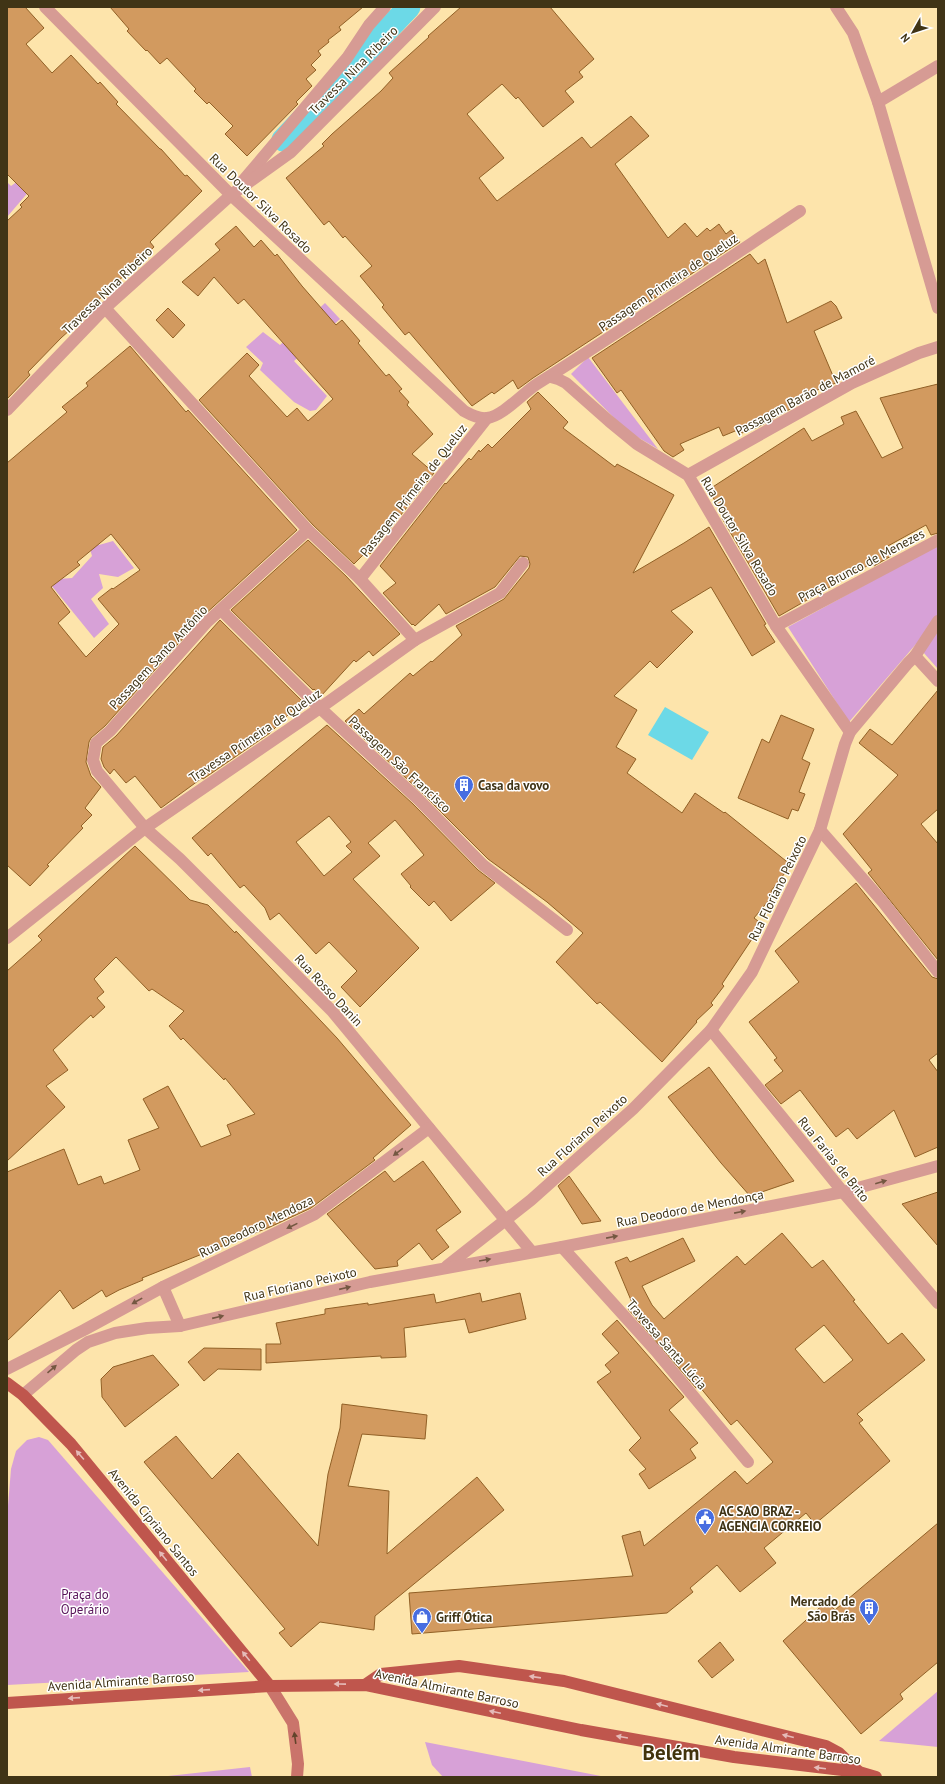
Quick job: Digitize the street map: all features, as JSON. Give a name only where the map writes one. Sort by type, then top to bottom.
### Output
[{"type":"main road","name":"Avenida Cipriano Santos","points":[[7,1383],[23,1395],[95,1472],[270,1686]]},
{"type":"main road","points":[[364,1685],[381,1674],[459,1666],[564,1681],[826,1746],[839,1753],[859,1772]]},
{"type":"main road","name":"Avenida Almirante Barroso","points":[[7,1703],[270,1686],[364,1685],[581,1730],[711,1753],[859,1772],[876,1777]]},
{"type":"street","name":"Rua Doutor Silva Rosado","points":[[45,7],[231,195],[464,411],[475,417],[487,418]]},
{"type":"street","name":"Travessa Nina Ribeiro","points":[[231,195],[347,58],[369,25],[385,7]]},
{"type":"street","name":"Travessa Nina Ribeiro","points":[[7,410],[105,308],[231,195],[291,152],[435,7]]},
{"type":"street","points":[[836,7],[853,33],[878,102],[938,308]]},
{"type":"street","points":[[878,102],[938,66]]},
{"type":"street","name":"Passagem Primeira de Queluz","points":[[550,377],[800,211]]},
{"type":"street","points":[[105,308],[308,530],[360,579],[415,640]]},
{"type":"street","name":"Passagem Barão de Mamoré","points":[[688,475],[852,383],[919,353],[938,347]]},
{"type":"street","name":"Rua Doutor Silva Rosado","points":[[550,377],[558,379],[566,384],[609,422],[637,444],[688,475],[776,626],[850,732]]},
{"type":"street","points":[[487,418],[500,412],[535,386],[550,377]]},
{"type":"street","name":"Passagem Primeira de Queluz","points":[[360,579],[487,418]]},
{"type":"street","name":"Passagem Santo Antônio","points":[[93,760],[96,743],[110,731],[207,622],[308,530]]},
{"type":"street","name":"Praça Brunco de Menezes","points":[[776,626],[938,540]]},
{"type":"street","name":"Travessa Primeira de Queluz","points":[[7,938],[145,828],[320,708],[415,640],[500,593],[523,563]]},
{"type":"street","name":"Passagem São Francisco","points":[[221,610],[320,708],[418,799],[483,865],[567,930]]},
{"type":"street","name":"Rua Floriano Peixoto","points":[[23,1395],[62,1361],[88,1342],[115,1333],[147,1328],[180,1326],[370,1282],[446,1267],[472,1245],[506,1220],[633,1109],[712,1030],[752,972],[820,830],[845,744],[850,732],[903,668],[915,656],[938,620]]},
{"type":"street","points":[[915,656],[938,681]]},
{"type":"street","name":"Rua Rosso Danin","points":[[93,760],[97,771],[145,828],[180,859],[332,1011],[532,1252]]},
{"type":"street","points":[[820,830],[883,902],[938,972]]},
{"type":"street","name":"Rua Farias de Brito","points":[[712,1030],[843,1192],[938,1303]]},
{"type":"street","name":"Rua Deodoro Mendoza","points":[[7,1369],[84,1330],[163,1287],[315,1214],[429,1128]]},
{"type":"street","name":"Rua Deodoro de Mendonça","points":[[446,1267],[562,1247],[843,1192],[938,1166]]},
{"type":"street","name":"Travessa Santa Lúcia","points":[[562,1247],[654,1350],[748,1462]]},
{"type":"street","points":[[163,1287],[180,1326]]},
{"type":"street","points":[[270,1686],[293,1723],[298,1764],[297,1777]]},
{"type":"green space","points":[[21,179],[31,189],[7,217],[7,182],[11,186]]},
{"type":"green space","points":[[325,303],[340,319],[294,361],[327,396],[316,410],[310,411],[294,402],[260,370],[263,363],[246,347],[263,332],[280,345]]},
{"type":"green space","points":[[588,357],[658,449],[627,431],[571,374]]},
{"type":"green space","points":[[86,535],[99,545],[113,541],[134,568],[118,577],[99,574],[103,588],[91,599],[109,624],[94,638],[51,585],[58,579],[72,578],[92,556]]},
{"type":"green space","points":[[938,545],[938,669],[916,644],[849,722],[788,627]]},
{"type":"green space","name":"Praça do Operário","points":[[39,1437],[48,1440],[249,1672],[7,1685],[7,1518],[11,1469],[16,1451],[27,1440]]},
{"type":"green space","points":[[938,1691],[938,1747],[879,1741]]},
{"type":"green space","points":[[425,1742],[606,1777],[443,1777],[432,1765]]},
{"type":"green space","points":[[250,1767],[252,1777],[159,1777]]},
{"type":"water","points":[[665,707],[709,732],[692,760],[648,735]]},
{"type":"building","points":[[7,7],[25,7],[44,28],[26,44],[52,73],[71,55],[98,84],[100,82],[118,102],[116,104],[161,149],[185,176],[187,175],[202,191],[150,242],[154,247],[90,308],[92,310],[61,338],[28,372],[30,375],[7,399],[7,221],[22,207],[20,205],[29,196],[7,174]]},
{"type":"building","points":[[110,7],[363,7],[339,27],[341,30],[328,40],[329,42],[318,51],[321,55],[311,65],[316,70],[306,79],[312,86],[296,102],[298,104],[247,156],[225,134],[233,126],[209,102],[207,104],[194,91],[196,89],[167,58],[160,64],[147,50],[146,51],[127,31],[129,29]]},
{"type":"building","points":[[461,7],[550,7],[594,59],[579,72],[583,77],[565,91],[574,102],[543,127],[518,97],[516,99],[502,84],[467,114],[504,158],[479,178],[497,201],[582,137],[591,148],[631,116],[649,136],[615,164],[668,238],[685,223],[697,237],[707,228],[710,231],[719,224],[726,234],[731,230],[740,242],[518,389],[513,380],[494,394],[492,392],[472,406],[409,332],[405,335],[382,307],[384,305],[360,276],[372,266],[345,236],[343,238],[329,221],[324,225],[286,178],[324,146],[322,144],[332,134],[381,91],[393,78],[389,73]]},
{"type":"building","points":[[236,226],[254,247],[261,240],[275,256],[277,254],[302,286],[336,325],[342,320],[360,341],[358,343],[386,376],[389,374],[402,389],[399,391],[409,402],[407,405],[433,434],[412,454],[434,473],[370,554],[367,551],[354,564],[313,525],[199,400],[247,353],[259,365],[249,376],[287,417],[297,408],[308,421],[333,399],[244,299],[238,304],[214,277],[198,296],[182,282],[220,250],[215,244]]},
{"type":"building","points":[[750,254],[758,264],[765,259],[787,323],[831,301],[836,306],[842,318],[814,331],[836,383],[788,401],[792,408],[758,427],[742,433],[740,429],[723,436],[719,427],[680,444],[684,450],[673,457],[664,451],[621,390],[617,393],[592,358]]},
{"type":"building","points":[[168,308],[185,325],[173,338],[156,320]]},
{"type":"building","points":[[130,346],[186,412],[188,410],[297,530],[202,617],[105,726],[91,738],[86,762],[91,776],[101,787],[85,808],[92,815],[81,826],[83,828],[47,865],[49,866],[30,886],[7,865],[7,463],[67,412],[62,407],[88,386],[86,383]],"holes":[[[111,534],[140,570],[98,599],[119,624],[86,657],[58,623],[70,612],[51,587],[80,565],[77,562]]]},
{"type":"building","points":[[938,384],[938,533],[931,535],[926,525],[886,547],[891,556],[874,566],[872,563],[779,616],[722,518],[725,516],[708,490],[804,428],[812,441],[844,424],[841,417],[856,411],[882,458],[903,448],[880,398]]},
{"type":"building","points":[[538,392],[568,422],[563,428],[615,467],[617,464],[674,495],[633,573],[709,527],[775,642],[752,656],[711,587],[671,611],[693,632],[657,668],[650,661],[614,696],[637,710],[616,747],[636,759],[627,773],[682,813],[695,793],[724,813],[725,812],[791,865],[771,891],[774,894],[754,918],[762,924],[722,984],[724,986],[711,1003],[713,1005],[696,1021],[697,1022],[662,1062],[600,1002],[597,1004],[556,962],[583,933],[547,902],[488,859],[423,794],[345,721],[359,709],[364,714],[410,673],[413,676],[431,661],[432,662],[462,635],[456,626],[504,599],[529,568],[530,564],[528,557],[520,556],[495,587],[446,614],[439,604],[415,626],[413,624],[412,625],[383,593],[396,583],[380,566],[445,483],[446,484],[469,458],[471,460],[479,450],[480,452],[488,444],[492,448],[531,409],[527,402]]},
{"type":"building","points":[[308,540],[346,576],[400,634],[373,656],[369,651],[356,662],[354,660],[321,696],[231,610]]},
{"type":"building","points":[[220,620],[302,701],[270,733],[203,779],[202,778],[161,808],[135,776],[126,783],[114,769],[110,774],[104,767],[101,759],[103,747],[116,736]]},
{"type":"building","points":[[938,690],[938,809],[921,824],[938,844],[938,960],[868,873],[872,870],[843,834],[898,775],[859,743],[870,729],[892,745]]},
{"type":"building","points":[[781,715],[814,729],[802,759],[810,763],[799,792],[805,794],[798,811],[792,809],[788,819],[738,798],[762,739],[769,743]]},
{"type":"building","points":[[327,725],[413,804],[478,870],[495,883],[451,921],[434,901],[429,906],[410,887],[411,886],[401,874],[424,855],[395,820],[368,843],[380,856],[353,879],[419,948],[360,1007],[341,987],[357,971],[329,942],[316,954],[279,913],[270,920],[265,908],[244,885],[240,888],[211,853],[208,856],[192,838]],"holes":[[[329,816],[351,842],[346,846],[352,852],[324,876],[296,842]]]},
{"type":"building","points":[[135,846],[190,900],[208,905],[235,933],[236,931],[337,1038],[411,1125],[373,1158],[375,1160],[311,1208],[270,1227],[142,1278],[143,1280],[106,1297],[102,1290],[73,1309],[60,1290],[7,1341],[7,1172],[64,1149],[78,1185],[101,1176],[104,1184],[140,1170],[128,1140],[159,1128],[143,1099],[168,1086],[201,1147],[231,1135],[227,1125],[255,1114],[225,1078],[224,1080],[183,1038],[181,1040],[169,1026],[184,1011],[152,989],[149,991],[116,957],[94,979],[104,992],[97,998],[105,1007],[93,1018],[91,1015],[53,1050],[68,1070],[46,1086],[65,1107],[7,1161],[7,971],[42,940],[38,936]]},
{"type":"building","points":[[856,883],[932,977],[938,979],[938,1053],[929,1060],[938,1072],[938,1147],[915,1157],[894,1110],[857,1139],[848,1128],[836,1137],[800,1090],[781,1104],[765,1085],[783,1071],[774,1060],[777,1058],[749,1022],[799,982],[775,951]]},
{"type":"building","points":[[709,1067],[794,1181],[750,1196],[721,1163],[668,1097]]},
{"type":"building","points":[[423,1161],[461,1212],[436,1230],[449,1247],[432,1260],[419,1243],[397,1261],[398,1266],[375,1269],[327,1214],[385,1171],[394,1182]]},
{"type":"building","points":[[569,1176],[601,1221],[582,1224],[558,1186]]},
{"type":"building","points":[[938,1192],[938,1246],[902,1204]]},
{"type":"building","points":[[782,1233],[812,1268],[823,1260],[855,1300],[853,1301],[888,1344],[902,1333],[925,1360],[857,1414],[863,1420],[859,1423],[890,1461],[815,1524],[806,1513],[764,1548],[776,1563],[740,1592],[717,1565],[690,1588],[693,1592],[667,1613],[412,1634],[409,1593],[633,1576],[622,1536],[640,1531],[644,1546],[735,1471],[747,1484],[773,1462],[737,1420],[731,1425],[699,1386],[696,1388],[628,1309],[633,1305],[615,1262],[627,1257],[630,1262],[683,1238],[695,1261],[642,1286],[652,1305],[664,1319],[737,1256],[745,1265]],"holes":[[[824,1325],[853,1360],[824,1383],[795,1349]]]},
{"type":"building","points":[[480,1293],[482,1302],[520,1293],[526,1319],[469,1333],[465,1319],[404,1328],[406,1357],[381,1358],[381,1356],[266,1363],[266,1344],[281,1344],[276,1323],[325,1314],[325,1309],[368,1303],[368,1305],[434,1294],[436,1303]]},
{"type":"building","points":[[617,1320],[684,1397],[669,1410],[698,1443],[690,1449],[696,1458],[649,1489],[639,1474],[646,1469],[629,1450],[641,1438],[597,1382],[611,1372],[605,1365],[619,1353],[602,1334]]},
{"type":"building","points":[[204,1348],[261,1349],[261,1370],[218,1369],[204,1381],[188,1362]]},
{"type":"building","points":[[153,1355],[179,1385],[125,1427],[102,1397],[101,1379],[113,1367]]},
{"type":"building","points":[[342,1404],[427,1415],[425,1439],[362,1434],[348,1486],[389,1491],[387,1554],[477,1477],[504,1510],[375,1616],[374,1630],[320,1622],[291,1647],[279,1633],[285,1629],[144,1462],[176,1436],[212,1479],[238,1453],[318,1546],[328,1474],[340,1428]]},
{"type":"building","name":"Mercado de São Brás","points":[[938,1523],[938,1662],[900,1694],[903,1699],[861,1734],[783,1641],[827,1601],[835,1610]]},
{"type":"building","points":[[720,1642],[734,1660],[712,1678],[698,1661]]},
{"type":"waterway","points":[[283,140],[409,7]]},
{"type":"place","name":"Casa da vovo","points":[[464,802]]},
{"type":"place","name":"AC SAO BRAZ - AGENCIA CORREIO","points":[[705,1535]]},
{"type":"place","name":"Mercado de São Brás","points":[[869,1625]]},
{"type":"place","name":"Griff Ótica","points":[[422,1634]]},
{"type":"district","name":"Belém","points":[[671,1753]]}]
